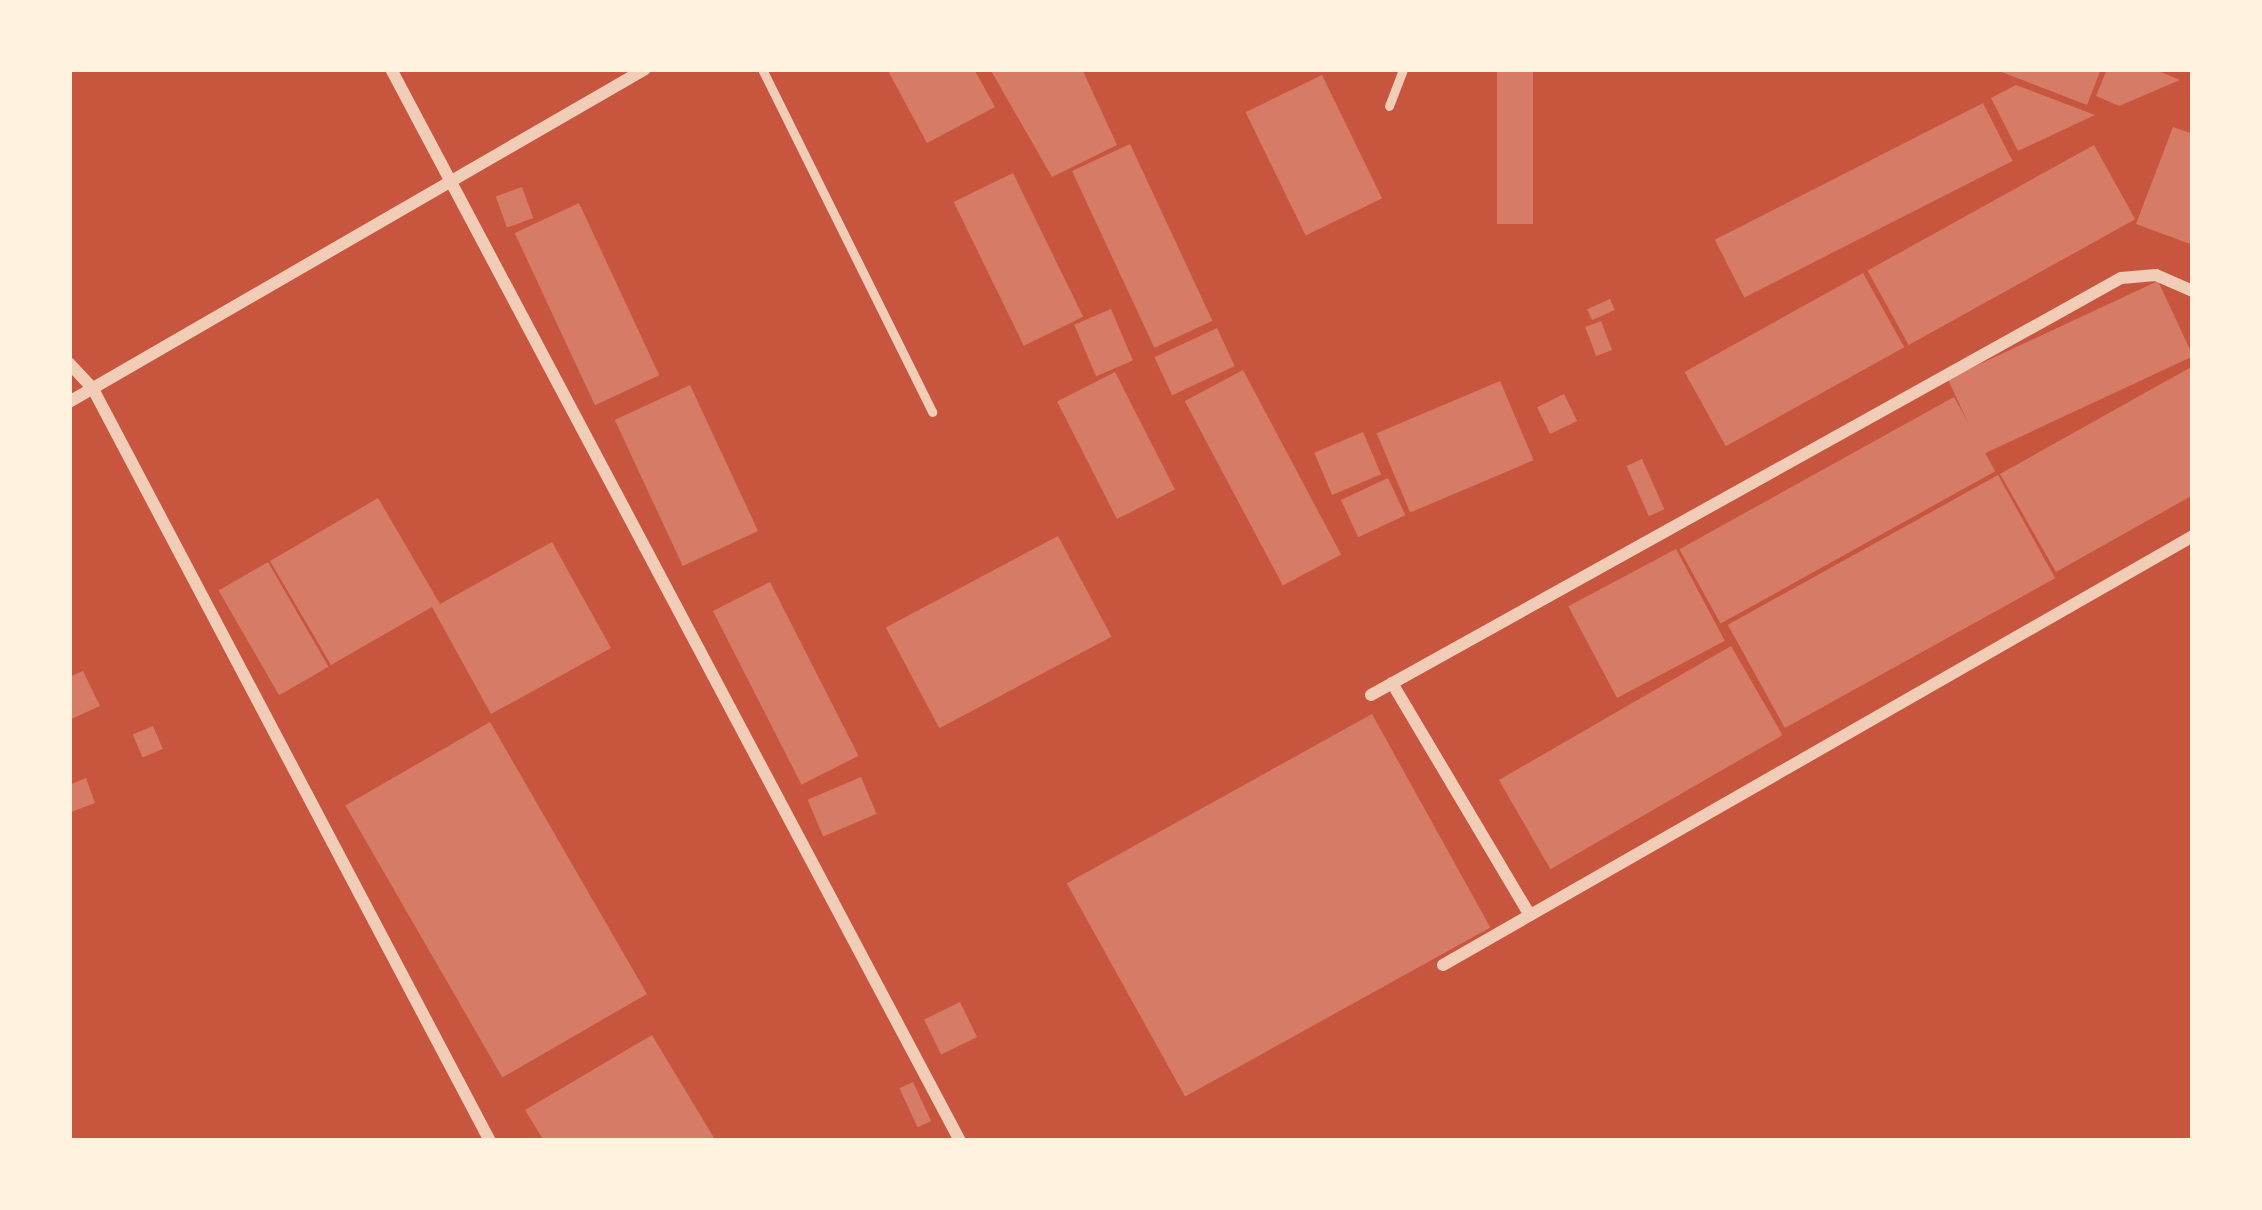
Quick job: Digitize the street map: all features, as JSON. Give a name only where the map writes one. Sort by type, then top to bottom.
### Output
[{"type":"street","points":[[392,69],[960,1141]]},
{"type":"street","points":[[69,402],[645,69]]},
{"type":"street","points":[[1370,695],[2121,278],[2156,275],[2193,291]]},
{"type":"street","points":[[69,363],[93,388],[490,1141]]},
{"type":"street","points":[[1443,965],[2193,536]]},
{"type":"street","points":[[1392,683],[1530,915]]},
{"type":"lane","points":[[762,69],[932,412]]},
{"type":"lane","points":[[1389,106],[1403,69]]},
{"type":"building","points":[[887,69],[974,69],[995,107],[927,143]]},
{"type":"building","points":[[990,69],[1082,69],[1117,145],[1052,177]]},
{"type":"building","points":[[1497,69],[1533,69],[1533,224],[1497,224]]},
{"type":"building","points":[[1994,69],[2101,69],[2087,105]]},
{"type":"building","points":[[2107,69],[2154,69],[2180,80],[2119,106],[2096,96]]},
{"type":"building","points":[[1322,75],[1382,198],[1306,235],[1246,112]]},
{"type":"building","points":[[2016,85],[2095,115],[2018,151],[1991,98]]},
{"type":"building","points":[[1983,103],[2013,161],[1744,298],[1715,240]]},
{"type":"building","points":[[2173,127],[2193,134],[2193,245],[2136,224]]},
{"type":"building","points":[[1130,144],[1212,321],[1154,348],[1072,171]]},
{"type":"building","points":[[2094,145],[2135,219],[1909,345],[1867,271]]},
{"type":"building","points":[[1013,173],[1083,317],[1024,346],[954,202]]},
{"type":"building","points":[[522,187],[533,218],[507,228],[496,197]]},
{"type":"building","points":[[579,203],[659,375],[595,405],[515,233]]},
{"type":"building","points":[[1863,273],[1904,347],[1726,446],[1685,372]]},
{"type":"building","points":[[2158,281],[2193,356],[1983,454],[1948,379]]},
{"type":"building","points":[[1610,299],[1615,310],[1592,320],[1587,309]]},
{"type":"building","points":[[1111,309],[1133,361],[1096,376],[1074,325]]},
{"type":"building","points":[[1601,321],[1612,350],[1596,356],[1585,327]]},
{"type":"building","points":[[1217,328],[1235,366],[1172,395],[1154,357]]},
{"type":"building","points":[[2193,366],[2193,495],[2056,572],[2000,474]]},
{"type":"building","points":[[1243,370],[1341,555],[1283,586],[1185,401]]},
{"type":"building","points":[[1115,372],[1175,490],[1117,519],[1057,402]]},
{"type":"building","points":[[1500,381],[1534,460],[1410,513],[1377,433]]},
{"type":"building","points":[[690,385],[758,531],[683,566],[615,420]]},
{"type":"building","points":[[1564,394],[1577,421],[1550,434],[1537,407]]},
{"type":"building","points":[[1954,397],[1995,471],[1721,624],[1679,549]]},
{"type":"building","points":[[1363,432],[1381,474],[1332,495],[1314,453]]},
{"type":"building","points":[[1642,459],[1664,509],[1649,516],[1626,466]]},
{"type":"building","points":[[1998,475],[2055,578],[1785,728],[1728,625]]},
{"type":"building","points":[[1388,478],[1405,515],[1358,537],[1341,500]]},
{"type":"building","points":[[378,498],[440,604],[552,542],[611,648],[491,714],[432,607],[331,665],[270,561]]},
{"type":"building","points":[[1058,536],[1112,637],[939,728],[886,628]]},
{"type":"building","points":[[1676,549],[1725,641],[1617,698],[1568,606]]},
{"type":"building","points":[[268,562],[328,667],[279,695],[219,590]]},
{"type":"building","points":[[770,582],[859,756],[802,785],[713,611]]},
{"type":"building","points":[[1731,646],[1782,735],[1550,869],[1499,780]]},
{"type":"building","points":[[83,671],[100,706],[69,720],[69,677]]},
{"type":"building","points":[[1372,714],[1490,927],[1185,1097],[1067,883]]},
{"type":"building","points":[[490,722],[647,994],[502,1077],[345,806]]},
{"type":"building","points":[[153,726],[163,749],[143,758],[133,735]]},
{"type":"building","points":[[861,777],[877,814],[823,836],[808,800]]},
{"type":"building","points":[[86,778],[95,803],[71,812],[69,785]]},
{"type":"building","points":[[960,1002],[977,1037],[941,1055],[924,1020]]},
{"type":"building","points":[[652,1035],[714,1138],[544,1141],[525,1110]]},
{"type":"building","points":[[913,1082],[931,1121],[918,1127],[899,1088]]}]
